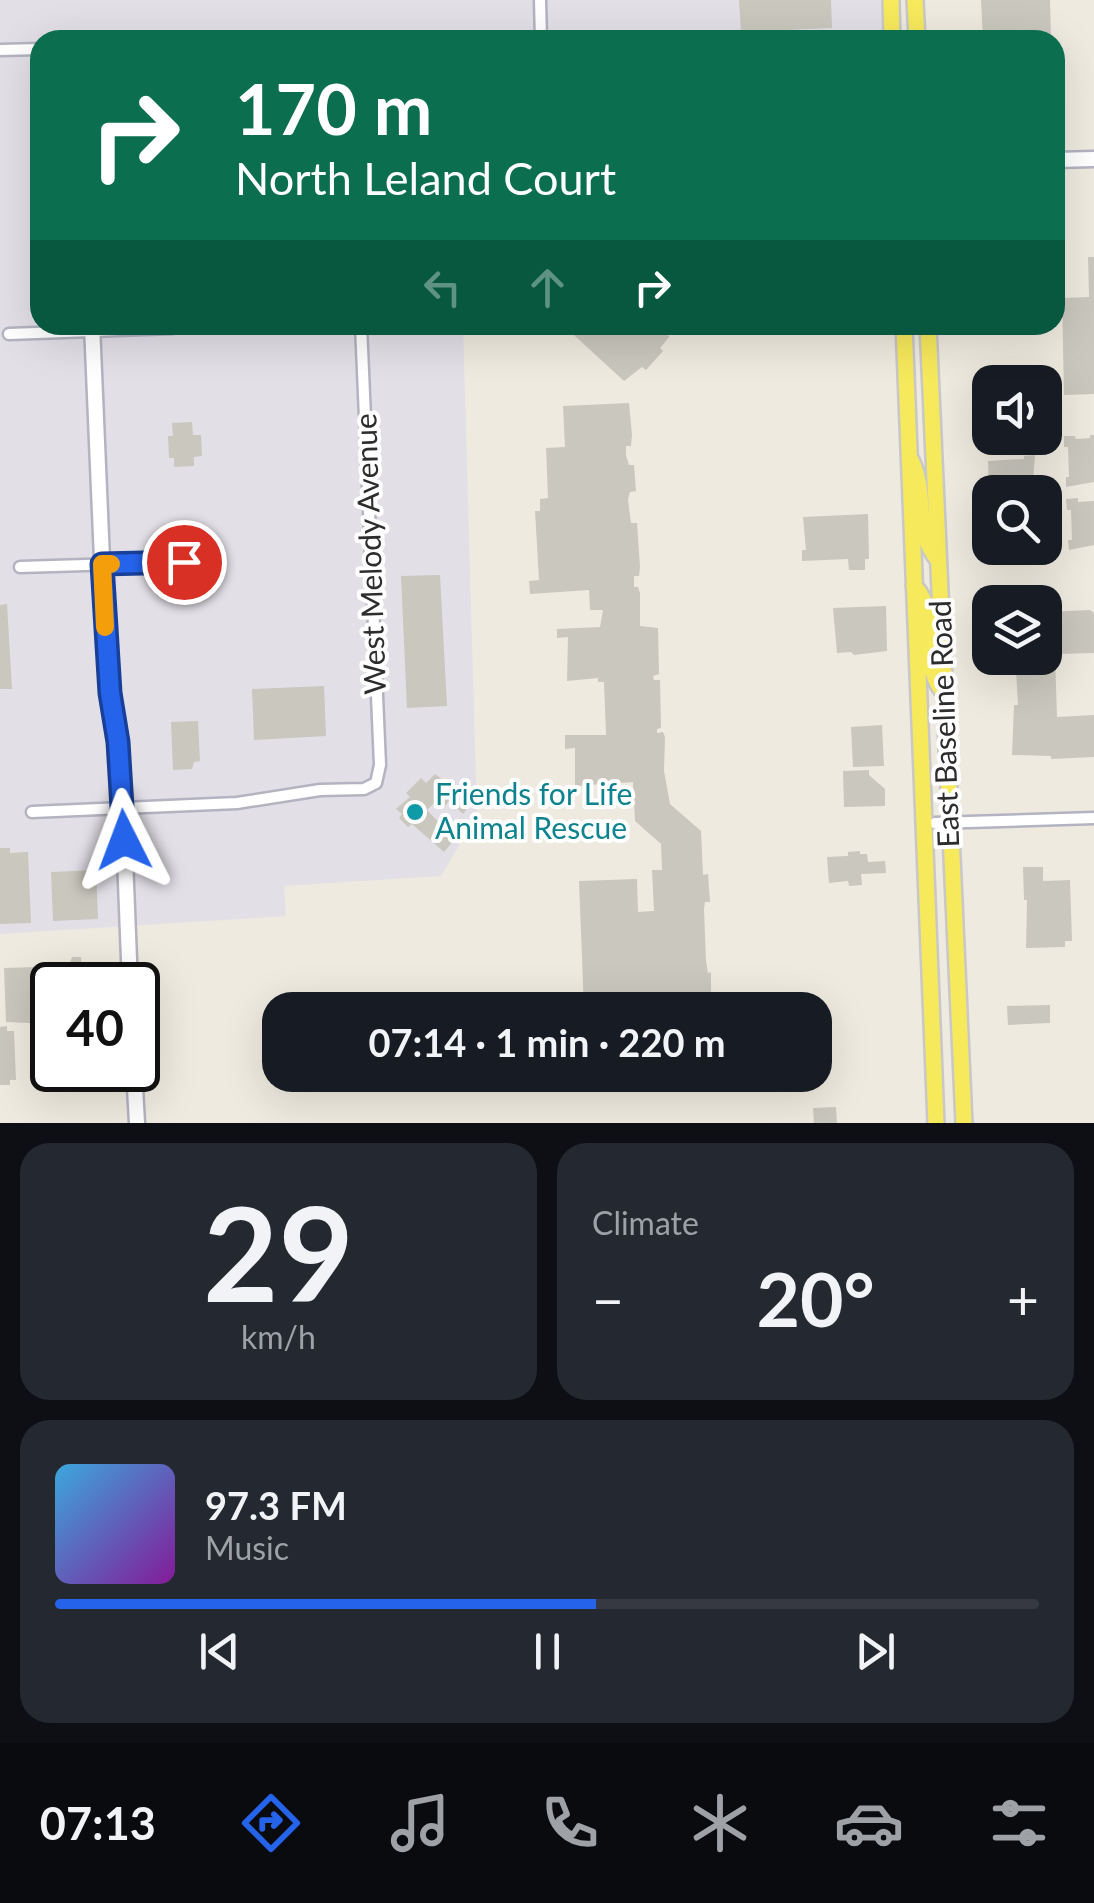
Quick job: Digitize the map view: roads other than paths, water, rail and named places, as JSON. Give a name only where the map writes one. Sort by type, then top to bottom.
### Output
[{"type":"main road","points":[[891,0],[892,30]]},
{"type":"main road","points":[[915,0],[916,30]]},
{"type":"main road","name":"East Baseline Road","points":[[904,335],[936,1123]]},
{"type":"main road","name":"East Baseline Road","points":[[928,335],[943,692],[942,823],[964,1123]]},
{"type":"main road","points":[[908,451],[920,480],[924,541],[938,560]]},
{"type":"main road","points":[[914,586],[928,608],[931,667],[943,692]]},
{"type":"street","points":[[540,0],[542,30]]},
{"type":"street","points":[[0,50],[30,49]]},
{"type":"street","points":[[1065,160],[1094,159]]},
{"type":"street","points":[[9,334],[30,332]]},
{"type":"street","points":[[92,335],[102,564],[110,693],[118,742],[129,962]]},
{"type":"street","name":"West Melody Avenue","points":[[122,807],[237,803],[320,790],[364,789],[376,782],[380,766],[361,335]]},
{"type":"street","points":[[20,567],[184,562]]},
{"type":"street","points":[[32,812],[122,807]]},
{"type":"street","points":[[942,823],[1094,818]]},
{"type":"street","points":[[135,1092],[136,1123]]},
{"type":"place","name":"Friends for Life Animal Rescue","points":[[415,812]]}]
